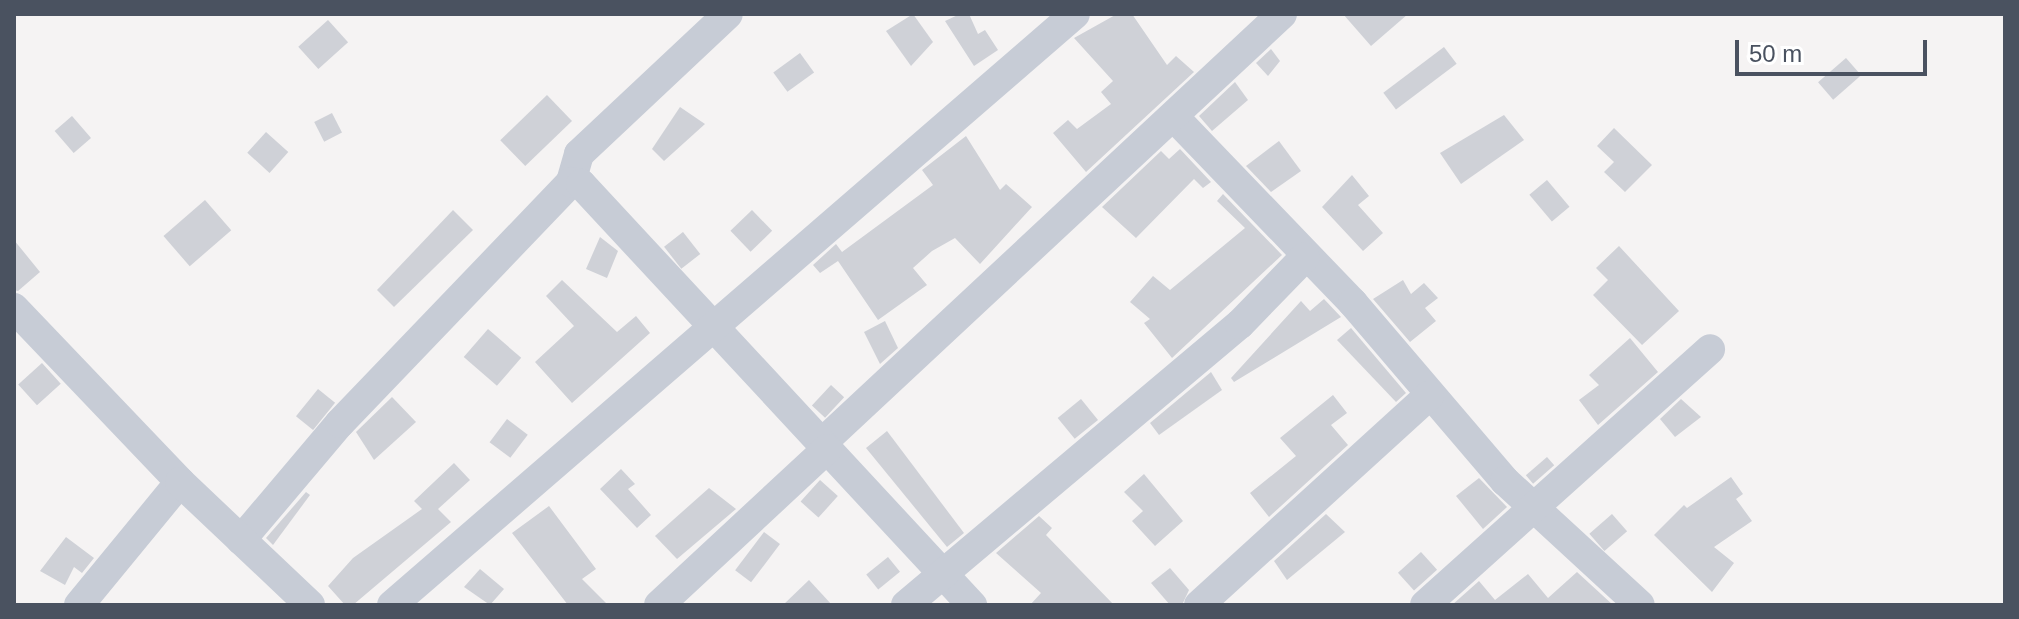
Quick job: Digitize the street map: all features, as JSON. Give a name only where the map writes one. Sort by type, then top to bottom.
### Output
[{"type":"street","points":[[241,540],[340,423],[571,182],[579,154],[728,14]]},
{"type":"street","points":[[392,605],[710,323],[1075,14]]},
{"type":"street","points":[[659,605],[1282,14]]},
{"type":"street","points":[[1175,118],[1305,257],[1353,303],[1429,396],[1535,510],[1640,605]]},
{"type":"street","points":[[571,182],[581,184],[972,605]]},
{"type":"street","points":[[906,605],[1240,324],[1305,257]]},
{"type":"street","points":[[14,308],[180,482],[310,605]]},
{"type":"street","points":[[1425,605],[1535,510],[1710,349]]},
{"type":"street","points":[[1199,605],[1429,396]]},
{"type":"street","points":[[79,605],[180,482]]},
{"type":"building","points":[[913,14],[933,42],[911,66],[886,31]]},
{"type":"building","points":[[960,14],[969,14],[978,34],[985,30],[998,50],[974,66],[945,21]]},
{"type":"building","points":[[1117,14],[1132,14],[1167,65],[1176,56],[1194,72],[1086,172],[1053,133],[1068,120],[1077,129],[1111,104],[1101,92],[1113,81],[1074,38]]},
{"type":"building","points":[[1343,14],[1408,14],[1371,46]]},
{"type":"building","points":[[328,20],[348,42],[318,69],[298,47]]},
{"type":"building","points":[[1444,47],[1457,64],[1396,110],[1383,93]]},
{"type":"building","points":[[1271,49],[1280,61],[1268,76],[1256,63]]},
{"type":"building","points":[[800,53],[814,72],[787,92],[773,72]]},
{"type":"building","points":[[1846,58],[1861,75],[1833,100],[1818,82]]},
{"type":"building","points":[[1235,82],[1248,100],[1212,131],[1199,116]]},
{"type":"building","points":[[547,95],[572,121],[525,166],[500,140]]},
{"type":"building","points":[[680,107],[705,124],[664,161],[652,149]]},
{"type":"building","points":[[332,113],[342,133],[324,142],[314,122]]},
{"type":"building","points":[[1504,115],[1524,140],[1461,184],[1440,153]]},
{"type":"building","points":[[72,116],[91,138],[74,153],[55,131]]},
{"type":"building","points":[[1614,128],[1652,165],[1625,192],[1604,172],[1614,162],[1597,146]]},
{"type":"building","points":[[266,132],[288,152],[270,173],[247,153]]},
{"type":"building","points":[[966,136],[1000,190],[1006,184],[1032,207],[980,264],[955,238],[932,251],[913,268],[927,285],[878,320],[838,261],[820,273],[813,265],[836,244],[842,252],[933,185],[922,170]]},
{"type":"building","points":[[1279,141],[1301,171],[1271,192],[1246,166]]},
{"type":"building","points":[[1180,149],[1211,182],[1203,188],[1194,179],[1136,238],[1102,207],[1161,151],[1169,159]]},
{"type":"building","points":[[1352,175],[1369,196],[1358,205],[1383,233],[1363,251],[1322,207]]},
{"type":"building","points":[[1547,180],[1569,207],[1552,222],[1529,195]]},
{"type":"building","points":[[1223,194],[1282,255],[1172,358],[1144,323],[1150,319],[1130,302],[1153,276],[1170,290],[1245,228],[1217,201]]},
{"type":"building","points":[[205,200],[231,230],[190,266],[163,236]]},
{"type":"building","points":[[453,210],[473,230],[394,307],[377,290]]},
{"type":"building","points":[[752,210],[772,231],[751,252],[730,231]]},
{"type":"building","points":[[683,232],[700,254],[681,269],[664,247]]},
{"type":"building","points":[[600,237],[618,251],[607,278],[586,269]]},
{"type":"building","points":[[14,240],[40,272],[18,291],[14,290]]},
{"type":"building","points":[[1619,246],[1679,311],[1642,345],[1593,295],[1608,280],[1596,268]]},
{"type":"building","points":[[562,280],[617,332],[636,316],[650,333],[572,403],[535,362],[574,326],[546,296]]},
{"type":"building","points":[[1403,280],[1411,294],[1424,283],[1438,298],[1425,308],[1436,321],[1410,342],[1373,299]]},
{"type":"building","points":[[1324,299],[1341,317],[1234,382],[1231,378],[1301,301],[1310,311]]},
{"type":"building","points":[[885,321],[898,348],[880,364],[864,332]]},
{"type":"building","points":[[1351,328],[1406,393],[1396,402],[1337,340]]},
{"type":"building","points":[[488,329],[521,358],[497,386],[464,357]]},
{"type":"building","points":[[1630,338],[1658,372],[1598,425],[1579,400],[1599,385],[1589,375]]},
{"type":"building","points":[[42,363],[61,384],[37,405],[18,384]]},
{"type":"building","points":[[1211,372],[1222,390],[1159,435],[1150,423]]},
{"type":"building","points":[[831,385],[844,397],[825,418],[812,405]]},
{"type":"building","points":[[318,389],[335,403],[313,430],[296,416]]},
{"type":"building","points":[[1333,395],[1347,413],[1331,425],[1348,445],[1269,517],[1250,493],[1296,456],[1280,438]]},
{"type":"building","points":[[392,397],[416,422],[374,460],[356,432]]},
{"type":"building","points":[[1081,399],[1098,420],[1075,439],[1058,418]]},
{"type":"building","points":[[1681,399],[1701,417],[1675,437],[1660,419]]},
{"type":"building","points":[[507,419],[528,435],[510,458],[490,442]]},
{"type":"building","points":[[887,431],[964,533],[947,547],[866,448]]},
{"type":"building","points":[[1547,457],[1554,465],[1533,484],[1526,475]]},
{"type":"building","points":[[454,463],[470,480],[438,509],[451,522],[353,605],[345,605],[328,586],[353,558],[422,509],[414,501]]},
{"type":"building","points":[[621,469],[635,484],[628,489],[651,515],[637,528],[600,489]]},
{"type":"building","points":[[1144,474],[1183,521],[1155,546],[1132,521],[1143,511],[1124,492]]},
{"type":"building","points":[[1731,477],[1743,494],[1736,499],[1752,521],[1714,547],[1734,563],[1712,592],[1654,535],[1684,505],[1687,508]]},
{"type":"building","points":[[1479,478],[1507,507],[1483,529],[1456,496]]},
{"type":"building","points":[[820,480],[838,496],[818,518],[801,502]]},
{"type":"building","points":[[709,488],[736,509],[677,559],[655,536]]},
{"type":"building","points":[[306,492],[310,495],[273,545],[266,538]]},
{"type":"building","points":[[549,506],[596,569],[582,579],[608,605],[568,605],[512,533]]},
{"type":"building","points":[[1326,514],[1345,532],[1287,580],[1274,561]]},
{"type":"building","points":[[1612,514],[1627,531],[1604,551],[1589,534]]},
{"type":"building","points":[[1039,516],[1052,528],[1046,535],[1114,605],[1030,605],[1041,593],[996,553]]},
{"type":"building","points":[[764,532],[780,544],[751,582],[735,570]]},
{"type":"building","points":[[66,537],[94,558],[82,573],[74,567],[65,585],[40,571]]},
{"type":"building","points":[[1421,552],[1437,570],[1414,591],[1398,573]]},
{"type":"building","points":[[888,557],[900,572],[878,589],[866,575]]},
{"type":"building","points":[[1170,568],[1189,590],[1182,605],[1170,605],[1151,583]]},
{"type":"building","points":[[480,569],[504,589],[490,605],[464,587]]},
{"type":"building","points":[[1577,572],[1613,605],[1452,605],[1479,581],[1495,600],[1528,574],[1548,598]]},
{"type":"building","points":[[809,580],[832,605],[783,605]]}]
